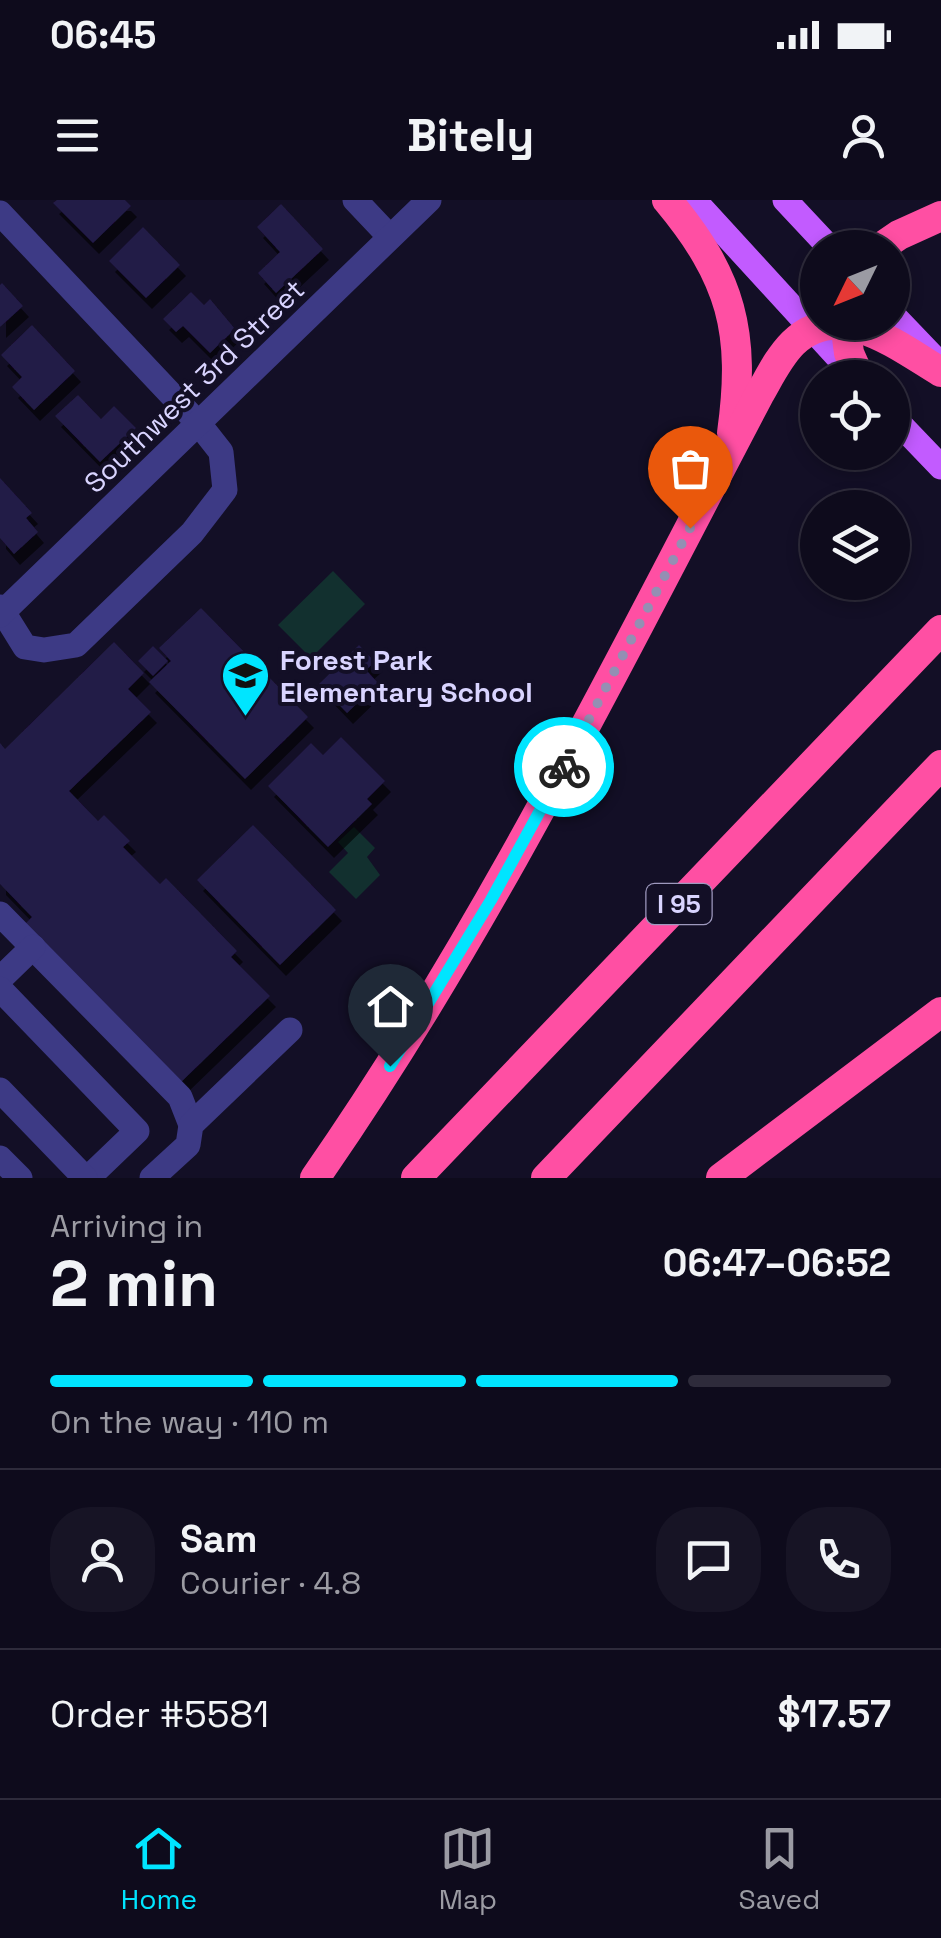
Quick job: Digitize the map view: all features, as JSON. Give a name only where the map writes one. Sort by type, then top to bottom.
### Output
[{"type":"highway","points":[[667,200],[703,245],[731,310],[737,372],[728,453]]},
{"type":"highway","points":[[908,230],[941,216]]},
{"type":"highway","points":[[314,1178],[412,1033],[491,900],[728,453],[777,364],[800,338]]},
{"type":"highway","points":[[889,340],[941,368]]},
{"type":"highway","name":"I 95","points":[[416,1178],[941,630]]},
{"type":"highway","points":[[546,1178],[941,765]]},
{"type":"highway","points":[[722,1178],[935,1018]]},
{"type":"main road","points":[[694,200],[800,317]]},
{"type":"main road","points":[[785,200],[813,230]]},
{"type":"main road","points":[[910,334],[941,368]]},
{"type":"main road","points":[[822,340],[841,360]]},
{"type":"main road","points":[[910,435],[941,468]]},
{"type":"street","points":[[355,200],[390,237]]},
{"type":"street","name":"Southwest 3rd Street","points":[[1,611],[430,200]]},
{"type":"street","points":[[0,213],[199,424],[221,452],[225,490],[192,532],[76,644],[44,650],[25,647],[1,611]]},
{"type":"street","points":[[0,914],[180,1096],[191,1125],[188,1145],[152,1178]]},
{"type":"street","points":[[0,979],[33,947]]},
{"type":"street","points":[[0,988],[138,1131],[87,1178],[0,1090]]},
{"type":"street","points":[[191,1125],[290,1030]]},
{"type":"street","points":[[0,1158],[20,1178]]},
{"type":"green space","points":[[333,571],[365,604],[311,658],[278,625]]},
{"type":"green space","points":[[354,827],[375,848],[367,857],[380,875],[356,899],[329,872],[348,853],[338,842]]},
{"type":"building","points":[[125,200],[131,206],[93,243],[53,203]]},
{"type":"building","points":[[281,204],[323,249],[276,293],[258,273],[280,252],[257,227]]},
{"type":"building","points":[[143,227],[180,265],[146,298],[109,261]]},
{"type":"building","points":[[0,285],[23,306],[0,327]]},
{"type":"building","points":[[191,292],[204,305],[210,299],[235,329],[210,353],[183,326],[176,332],[163,319]]},
{"type":"building","points":[[32,325],[75,371],[34,410],[12,387],[22,377],[1,355]]},
{"type":"building","points":[[78,395],[101,419],[114,406],[136,428],[100,462],[55,416]]},
{"type":"building","points":[[0,478],[32,513],[26,518],[38,532],[14,554],[0,538]]},
{"type":"building","points":[[201,608],[308,717],[245,779],[149,682],[171,661],[159,648]]},
{"type":"building","points":[[114,642],[144,673],[128,689],[151,712],[69,791],[98,821],[104,815],[130,841],[123,847],[160,884],[166,878],[237,951],[231,957],[270,996],[179,1084],[24,925],[32,917],[0,884],[0,743],[5,749]]},
{"type":"building","points":[[359,645],[375,662],[366,670],[378,683],[347,713],[319,684]]},
{"type":"building","points":[[153,646],[168,661],[153,676],[138,661]]},
{"type":"building","points":[[341,737],[385,781],[367,799],[372,804],[328,847],[268,786],[311,743],[323,755]]},
{"type":"building","points":[[253,825],[336,910],[280,965],[197,880]]},
{"type":"way so far","points":[[564,767],[690,528]]},
{"type":"place","name":"Forest Park Elementary School","points":[[245,718]]},
{"type":"route","points":[[390,1066],[491,900],[564,767]]}]
